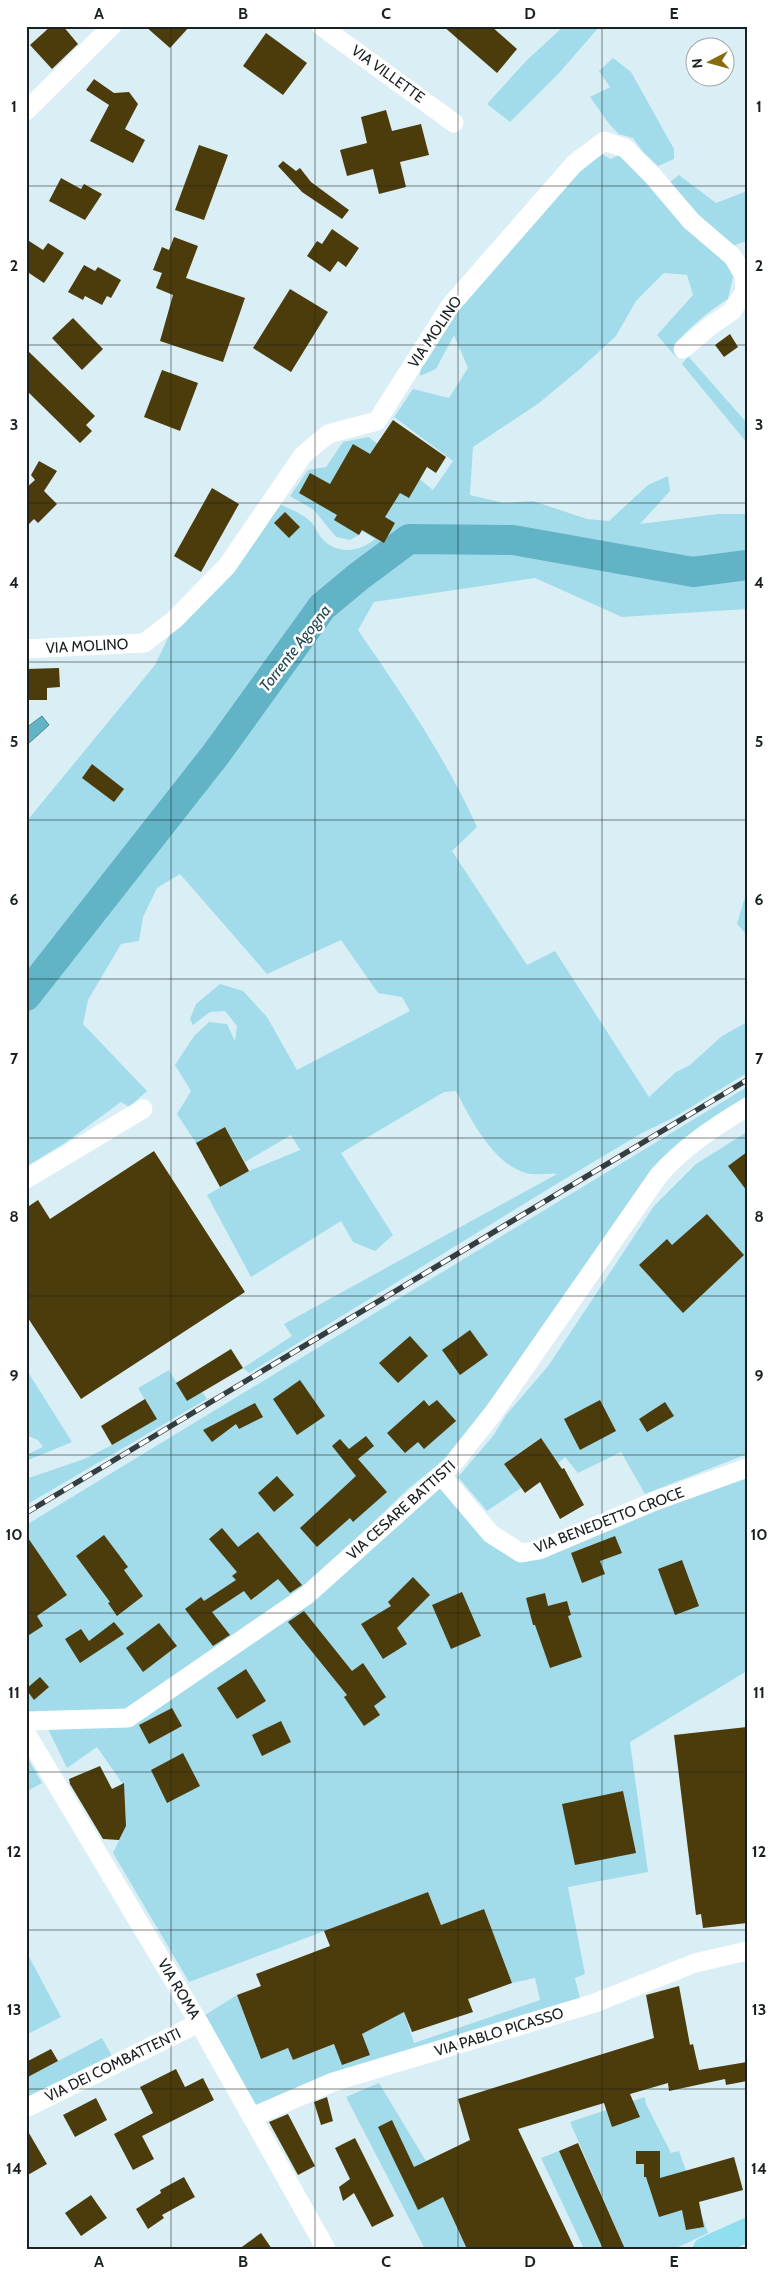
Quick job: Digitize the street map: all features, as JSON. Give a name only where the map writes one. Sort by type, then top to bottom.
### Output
[{"type":"main road","points":[[705,2249],[747,2230]]},
{"type":"street","points":[[26,111],[112,26]]},
{"type":"street","name":"VIA VILLETTE","points":[[323,27],[454,123]]},
{"type":"street","name":"VIA MOLINO","points":[[26,649],[144,643],[174,620],[227,566],[303,455],[328,434],[377,421],[450,306],[575,163],[604,141],[625,148],[652,175],[691,221],[732,256],[744,274],[745,291],[732,311],[683,349]]},
{"type":"street","name":"VIA CESARE BATTISTI","points":[[26,1721],[128,1718],[307,1595],[452,1465],[494,1412],[659,1175],[683,1150],[747,1107]]},
{"type":"street","points":[[26,1179],[143,1109]]},
{"type":"street","name":"VIA BENEDETTO CROCE","points":[[441,1475],[491,1534],[521,1553],[539,1550],[655,1501],[747,1468]]},
{"type":"street","name":"VIA ROMA","points":[[26,1733],[199,2023],[326,2249]]},
{"type":"street","name":"VIA PABLO PICASSO","points":[[252,2117],[333,2082],[595,2003],[695,1963],[747,1951]]},
{"type":"street","name":"VIA DEI COMBATTENTI","points":[[26,2108],[199,2023]]},
{"type":"shaded area","points":[[564,26],[600,26],[559,73],[510,122],[487,104],[526,61]]},
{"type":"shaded area","points":[[613,58],[631,72],[674,149],[674,159],[658,166],[643,152],[633,138],[619,134],[610,125],[590,97],[610,87],[599,71]]},
{"type":"shaded area","points":[[602,154],[611,159],[619,155],[726,263],[733,277],[728,299],[701,318],[678,341],[682,351],[676,357],[657,335],[693,295],[687,275],[664,273],[636,301],[616,336],[580,369],[539,403],[473,447],[470,495],[504,503],[533,501],[587,519],[609,521],[648,485],[668,476],[670,491],[640,524],[718,514],[747,514],[747,556],[690,563],[592,546],[514,529],[434,530],[408,536],[356,574],[320,605],[212,751],[26,991],[26,822],[155,665],[175,623],[277,503],[304,516],[313,524],[326,542],[339,549],[347,550],[362,547],[375,539],[362,531],[350,540],[336,537],[314,510],[290,496],[308,470],[326,467],[343,442],[369,437],[433,490],[453,461],[394,417],[413,389],[449,398],[468,368],[454,335],[436,369],[420,376],[421,363],[465,297],[575,176]]},
{"type":"shaded area","points":[[679,175],[716,203],[747,191],[747,241],[732,246],[698,214],[670,182]]},
{"type":"shaded area","points":[[688,356],[747,423],[747,443],[682,364]]},
{"type":"shaded area","points":[[411,541],[513,542],[694,574],[747,567],[747,609],[622,617],[535,578],[374,602],[358,630],[422,726],[451,775],[477,827],[452,851],[527,965],[555,951],[649,1097],[676,1072],[690,1065],[722,1036],[747,1022],[747,1073],[673,1118],[642,1133],[545,1191],[249,1373],[243,1368],[292,1336],[284,1324],[557,1174],[533,1174],[514,1168],[503,1160],[484,1139],[456,1091],[444,1092],[341,1153],[393,1235],[375,1251],[353,1242],[341,1221],[251,1277],[207,1195],[249,1171],[300,1150],[291,1135],[245,1162],[225,1127],[196,1143],[177,1114],[191,1091],[175,1065],[194,1036],[209,1022],[227,1024],[235,1041],[237,1026],[225,1011],[210,1012],[193,1025],[190,1019],[196,1004],[220,984],[243,991],[267,1017],[297,1070],[410,1011],[402,997],[378,993],[341,940],[267,974],[180,874],[157,888],[143,917],[139,941],[121,944],[88,1000],[83,1024],[147,1091],[129,1107],[121,1102],[65,1143],[27,1166],[28,1172],[26,1174],[26,999],[218,754],[325,608],[359,579]]},
{"type":"shaded area","points":[[42,716],[49,725],[28,744],[26,728]]},
{"type":"shaded area","points":[[747,898],[747,935],[737,924],[744,900]]},
{"type":"shaded area","points":[[747,1087],[747,1098],[698,1128],[477,1422],[446,1458],[408,1489],[302,1591],[128,1708],[104,1712],[26,1714],[26,1525]]},
{"type":"shaded area","points":[[747,1132],[747,1454],[645,1494],[621,1452],[578,1473],[565,1457],[558,1463],[540,1438],[504,1464],[521,1488],[487,1511],[458,1477],[493,1436],[506,1415],[549,1365],[654,1206],[696,1164]]},
{"type":"shaded area","points":[[26,1369],[72,1442],[26,1461],[26,1455],[43,1447],[38,1440],[26,1435]]},
{"type":"shaded area","points":[[169,1370],[187,1401],[202,1392],[207,1399],[26,1505],[26,1479],[84,1459],[156,1419],[138,1388]]},
{"type":"shaded area","points":[[747,1468],[747,1671],[630,1742],[648,1872],[568,1887],[585,1974],[575,1978],[580,1998],[256,2109],[205,2015],[237,1995],[261,2059],[288,2048],[293,2060],[362,2034],[404,2012],[414,2043],[540,2000],[535,1978],[512,1983],[484,1909],[441,1925],[428,1892],[189,1982],[113,1853],[126,1826],[124,1786],[97,1747],[67,1768],[44,1721],[129,1718],[307,1595],[441,1475],[521,1553]]},
{"type":"shaded area","points":[[26,1755],[42,1783],[26,1792]]},
{"type":"shaded area","points":[[26,1951],[61,2017],[26,2035]]},
{"type":"shaded area","points":[[102,2038],[116,2063],[26,2108],[26,2078]]},
{"type":"shaded area","points":[[379,2083],[426,2161],[467,2249],[425,2249],[346,2097]]},
{"type":"shaded area","points":[[645,2097],[646,2104],[671,2153],[679,2151],[708,2233],[674,2249],[625,2249],[570,2122]]},
{"type":"shaded area","points":[[559,2151],[603,2249],[584,2249],[541,2158]]},
{"type":"building","points":[[51,26],[63,26],[78,44],[52,69],[30,45]]},
{"type":"building","points":[[145,26],[190,26],[170,48]]},
{"type":"building","points":[[443,26],[491,26],[517,49],[497,73]]},
{"type":"building","points":[[266,33],[307,63],[283,95],[243,66]]},
{"type":"building","points":[[94,79],[114,93],[129,92],[138,104],[125,129],[145,140],[133,163],[90,141],[109,105],[86,90]]},
{"type":"building","points":[[386,110],[392,131],[421,124],[429,155],[400,162],[406,187],[379,194],[373,169],[347,176],[340,150],[367,143],[361,117]]},
{"type":"building","points":[[199,145],[228,155],[204,220],[175,210]]},
{"type":"building","points":[[283,161],[296,171],[300,168],[311,182],[349,210],[342,219],[302,192],[278,166]]},
{"type":"building","points":[[61,178],[81,189],[84,184],[102,194],[85,220],[49,201]]},
{"type":"building","points":[[332,229],[359,248],[346,267],[338,261],[330,272],[307,256],[317,241],[322,244]]},
{"type":"building","points":[[174,237],[198,246],[186,278],[245,298],[223,362],[160,341],[173,295],[156,288],[162,273],[153,270],[162,247],[169,250]]},
{"type":"building","points":[[26,239],[43,250],[48,243],[64,253],[44,283],[26,271]]},
{"type":"building","points":[[84,265],[95,271],[98,267],[121,280],[111,298],[107,296],[102,305],[85,296],[83,300],[68,292]]},
{"type":"building","points":[[290,289],[328,312],[291,372],[253,348]]},
{"type":"building","points":[[73,318],[103,349],[82,370],[52,338]]},
{"type":"building","points":[[730,334],[738,347],[724,357],[715,345]]},
{"type":"building","points":[[26,349],[95,416],[86,425],[92,431],[80,443],[26,390]]},
{"type":"building","points":[[162,370],[198,383],[180,431],[144,417]]},
{"type":"building","points":[[393,420],[446,457],[436,473],[427,467],[409,498],[400,493],[385,517],[395,523],[384,543],[362,530],[359,535],[334,520],[337,515],[299,493],[310,473],[330,484],[353,444],[370,454]]},
{"type":"building","points":[[39,461],[57,471],[44,491],[57,504],[38,523],[34,519],[26,527],[26,488],[35,480],[31,475]]},
{"type":"building","points":[[212,488],[239,504],[201,572],[174,556]]},
{"type":"building","points":[[285,512],[300,527],[289,538],[274,523]]},
{"type":"building","points":[[59,668],[60,687],[47,688],[47,700],[26,700],[26,669]]},
{"type":"building","points":[[92,764],[124,789],[114,802],[82,778]]},
{"type":"building","points":[[225,1127],[249,1171],[220,1187],[196,1143]]},
{"type":"building","points":[[154,1151],[245,1292],[81,1399],[26,1315],[26,1208],[38,1200],[50,1219]]},
{"type":"building","points":[[747,1152],[747,1191],[728,1166]]},
{"type":"building","points":[[707,1214],[744,1255],[683,1313],[639,1265],[667,1239],[672,1245]]},
{"type":"building","points":[[470,1330],[488,1355],[460,1375],[442,1350]]},
{"type":"building","points":[[410,1336],[428,1356],[398,1383],[379,1363]]},
{"type":"building","points":[[231,1349],[243,1368],[187,1401],[176,1383]]},
{"type":"building","points":[[300,1380],[325,1416],[297,1435],[273,1399]]},
{"type":"building","points":[[145,1399],[157,1419],[112,1445],[101,1426]]},
{"type":"building","points":[[424,1400],[429,1406],[437,1400],[456,1421],[424,1449],[418,1442],[405,1453],[387,1433]]},
{"type":"building","points":[[600,1400],[616,1431],[580,1450],[564,1419]]},
{"type":"building","points":[[665,1402],[674,1416],[647,1432],[639,1419]]},
{"type":"building","points":[[255,1403],[263,1417],[239,1429],[236,1424],[212,1442],[203,1430]]},
{"type":"building","points":[[366,1436],[374,1446],[358,1459],[387,1492],[353,1522],[350,1518],[317,1547],[300,1528],[356,1476],[332,1446],[340,1439],[349,1449]]},
{"type":"building","points":[[541,1438],[562,1469],[564,1468],[584,1505],[560,1519],[540,1482],[525,1493],[504,1464]]},
{"type":"building","points":[[277,1476],[294,1495],[274,1512],[258,1493]]},
{"type":"building","points":[[222,1528],[238,1547],[258,1532],[302,1585],[290,1593],[278,1579],[251,1600],[244,1591],[212,1612],[230,1635],[213,1646],[185,1609],[201,1597],[204,1601],[236,1580],[232,1576],[237,1572],[209,1539]]},
{"type":"building","points":[[26,1535],[67,1595],[37,1616],[43,1626],[26,1637]]},
{"type":"building","points":[[104,1535],[128,1567],[124,1570],[143,1596],[117,1616],[108,1603],[110,1602],[76,1556]]},
{"type":"building","points":[[615,1536],[622,1553],[600,1561],[605,1574],[582,1583],[571,1553]]},
{"type":"building","points":[[682,1560],[699,1606],[675,1615],[658,1569]]},
{"type":"building","points":[[413,1577],[430,1595],[397,1628],[407,1644],[383,1659],[361,1624],[391,1606],[388,1602]]},
{"type":"building","points":[[462,1592],[481,1636],[451,1649],[432,1605]]},
{"type":"building","points":[[545,1593],[548,1606],[567,1601],[571,1615],[568,1616],[582,1657],[550,1668],[535,1625],[533,1625],[526,1598]]},
{"type":"building","points":[[304,1611],[352,1671],[363,1663],[386,1697],[374,1706],[380,1715],[364,1726],[344,1697],[347,1695],[288,1622]]},
{"type":"building","points":[[114,1622],[124,1634],[80,1663],[65,1639],[81,1629],[89,1641]]},
{"type":"building","points":[[159,1623],[177,1646],[143,1672],[126,1648]]},
{"type":"building","points":[[246,1669],[266,1701],[237,1719],[217,1688]]},
{"type":"building","points":[[40,1677],[49,1687],[34,1700],[26,1689]]},
{"type":"building","points":[[172,1708],[182,1726],[149,1744],[139,1725]]},
{"type":"building","points":[[281,1721],[291,1742],[262,1756],[252,1735]]},
{"type":"building","points":[[747,1727],[747,1923],[703,1928],[701,1914],[696,1915],[674,1735]]},
{"type":"building","points":[[183,1753],[200,1786],[167,1803],[151,1770]]},
{"type":"building","points":[[100,1766],[112,1789],[124,1783],[126,1826],[119,1840],[103,1839],[70,1784],[69,1779]]},
{"type":"building","points":[[623,1791],[636,1853],[575,1865],[562,1804]]},
{"type":"building","points":[[428,1892],[441,1925],[484,1909],[512,1983],[468,1999],[473,2012],[412,2032],[404,2012],[362,2034],[370,2055],[342,2065],[334,2044],[293,2060],[288,2048],[261,2059],[237,1995],[261,1986],[256,1974],[330,1946],[324,1931]]},
{"type":"building","points":[[679,1986],[690,2045],[693,2044],[699,2070],[747,2062],[747,2081],[726,2085],[725,2079],[669,2091],[668,2083],[630,2094],[640,2117],[612,2127],[604,2103],[518,2129],[575,2249],[467,2249],[443,2197],[418,2210],[378,2127],[392,2120],[414,2167],[470,2140],[458,2099],[654,2038],[646,1995]]},
{"type":"building","points":[[51,2049],[58,2061],[26,2078],[26,2062]]},
{"type":"building","points":[[176,2069],[185,2087],[203,2078],[214,2100],[142,2136],[154,2159],[133,2170],[114,2134],[153,2113],[140,2087]]},
{"type":"building","points":[[327,2097],[333,2121],[321,2125],[314,2102]]},
{"type":"building","points":[[96,2098],[107,2120],[75,2137],[63,2115]]},
{"type":"building","points":[[288,2114],[315,2166],[298,2175],[269,2122]]},
{"type":"building","points":[[26,2128],[47,2164],[26,2176]]},
{"type":"building","points":[[355,2138],[394,2216],[372,2227],[354,2193],[343,2201],[339,2187],[350,2179],[335,2148]]},
{"type":"building","points":[[578,2143],[625,2249],[603,2249],[559,2151]]},
{"type":"building","points":[[636,2151],[660,2151],[660,2178],[734,2157],[743,2190],[699,2202],[704,2227],[686,2230],[682,2210],[659,2217],[646,2177],[644,2177],[644,2164],[636,2164]]},
{"type":"building","points":[[184,2177],[195,2197],[162,2215],[164,2218],[148,2229],[136,2209],[161,2193],[160,2190]]},
{"type":"building","points":[[91,2195],[107,2218],[81,2236],[65,2213]]},
{"type":"building","points":[[261,2233],[272,2249],[239,2249]]},
{"type":"waterway","name":"Torrente Agogna","points":[[26,996],[216,754],[322,607],[409,539],[513,540],[693,572],[747,565]]},
{"type":"railway","points":[[26,1513],[747,1080]]}]
